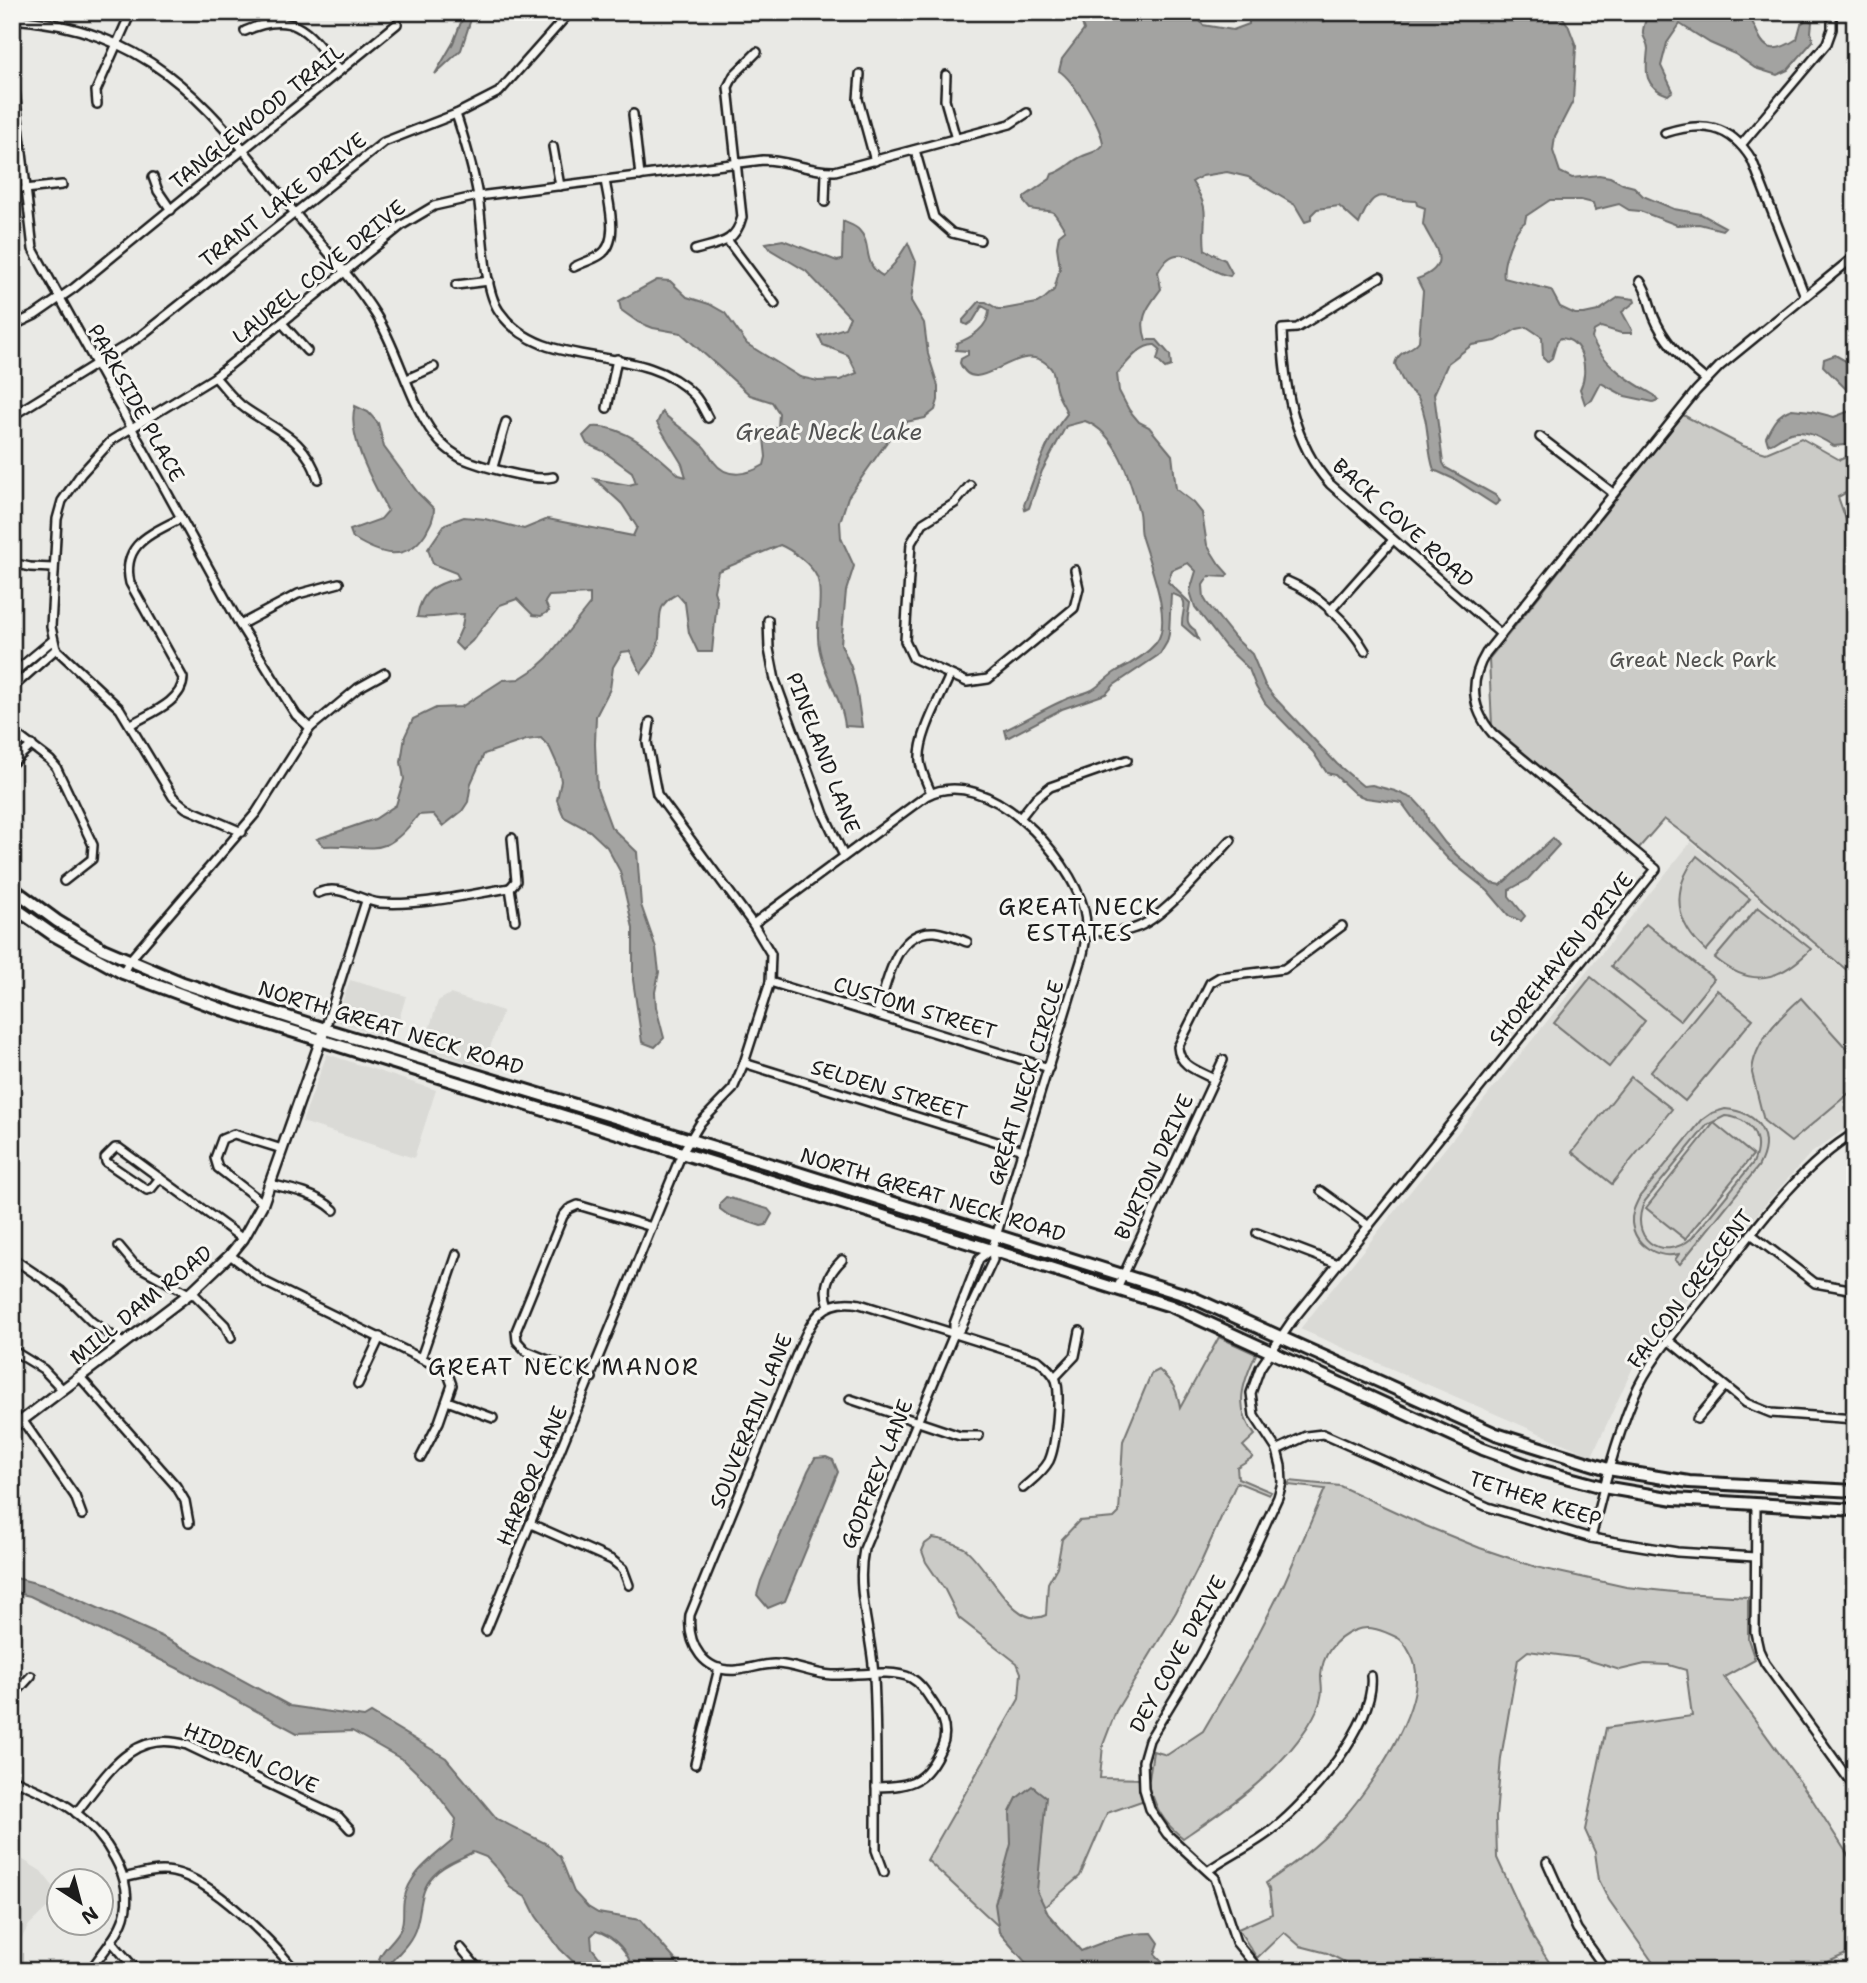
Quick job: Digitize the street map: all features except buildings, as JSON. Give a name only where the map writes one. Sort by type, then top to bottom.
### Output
[{"type":"main road","name":"NORTH GREAT NECK ROAD","points":[[12,888],[57,921],[103,949],[189,985],[325,1030],[1189,1296],[1496,1434],[1608,1469],[1689,1482],[1855,1491]]},
{"type":"main road","name":"NORTH GREAT NECK ROAD","points":[[12,906],[52,934],[123,973],[221,1009],[1171,1306],[1483,1449],[1543,1471],[1603,1487],[1674,1499],[1855,1510]]},
{"type":"street","points":[[97,104],[96,91],[131,12]]},
{"type":"street","name":"TRANT LAKE DRIVE","points":[[12,416],[138,338],[384,142],[456,114],[499,92],[570,12]]},
{"type":"street","points":[[1741,145],[1827,43],[1832,29],[1832,12]]},
{"type":"street","points":[[12,19],[66,27],[116,44],[154,64],[191,92],[244,150],[376,315],[428,425],[442,444],[461,458],[535,479],[553,477]]},
{"type":"street","points":[[245,32],[270,21],[292,24],[313,38],[339,72]]},
{"type":"street","name":"TANGLEWOOD TRAIL","points":[[12,326],[59,300],[397,24]]},
{"type":"street","points":[[695,250],[728,241],[739,228],[742,216],[728,87],[734,75],[757,52]]},
{"type":"street","name":"PARKSIDE PLACE","points":[[12,65],[33,249],[240,625],[296,715],[310,728]]},
{"type":"street","points":[[860,74],[858,99],[875,161]]},
{"type":"street","points":[[946,75],[945,100],[956,139]]},
{"type":"street","name":"LAUREL COVE DRIVE","points":[[56,649],[51,627],[57,519],[62,501],[103,449],[131,428],[215,377],[418,214],[446,202],[478,196],[772,160],[826,172],[845,170],[1010,124],[1027,113]]},
{"type":"street","points":[[456,114],[469,151],[489,281],[498,310],[522,335],[552,348],[647,365],[670,375],[696,396],[708,418]]},
{"type":"street","points":[[633,114],[640,176]]},
{"type":"street","points":[[1665,133],[1683,127],[1704,126],[1728,134],[1741,145],[1752,160],[1805,296]]},
{"type":"street","points":[[553,147],[560,186]]},
{"type":"street","points":[[915,150],[934,217],[952,233],[980,240]]},
{"type":"street","points":[[825,202],[826,172]]},
{"type":"street","name":"TANGLEWOOD TRAIL","points":[[153,177],[158,191],[171,209]]},
{"type":"street","points":[[574,267],[601,254],[609,246],[611,234],[605,180]]},
{"type":"street","points":[[25,189],[62,186]]},
{"type":"street","points":[[728,241],[775,304]]},
{"type":"street","name":"SHOREHAVEN DRIVE","points":[[1280,1338],[1656,869],[1493,734],[1481,718],[1475,701],[1474,678],[1480,662],[1706,380],[1855,256]]},
{"type":"street","name":"BACK COVE ROAD","points":[[1380,278],[1297,328],[1282,329],[1284,364],[1291,405],[1314,465],[1330,484],[1501,634]]},
{"type":"street","points":[[456,285],[489,281]]},
{"type":"street","points":[[1640,281],[1664,336],[1681,357],[1706,380]]},
{"type":"street","points":[[282,323],[307,351]]},
{"type":"street","points":[[607,408],[617,359]]},
{"type":"street","points":[[407,379],[434,367]]},
{"type":"street","points":[[215,377],[243,407],[296,440],[313,462],[318,479]]},
{"type":"street","points":[[493,467],[506,422]]},
{"type":"street","points":[[1540,438],[1613,493]]},
{"type":"street","points":[[970,485],[955,503],[923,523],[913,537],[909,551],[906,647],[918,661],[967,682],[988,680],[1070,614],[1079,595],[1075,570]]},
{"type":"street","points":[[130,724],[173,699],[180,693],[183,685],[183,678],[130,583],[128,573],[128,563],[137,544],[181,518]]},
{"type":"street","points":[[1331,611],[1393,540]]},
{"type":"street","points":[[12,562],[30,567],[53,568]]},
{"type":"street","points":[[1287,581],[1303,589],[1331,611],[1351,630],[1365,651]]},
{"type":"street","points":[[240,625],[298,594],[339,583]]},
{"type":"street","name":"PINELAND LANE","points":[[768,620],[769,649],[775,680],[824,814],[844,856]]},
{"type":"street","points":[[12,674],[53,639]]},
{"type":"street","points":[[12,688],[56,649],[109,697],[130,724],[166,787],[180,804],[242,832]]},
{"type":"street","points":[[123,973],[130,961],[242,832],[310,728],[358,688],[385,673]]},
{"type":"street","points":[[753,924],[931,793],[922,769],[920,752],[923,738],[950,675]]},
{"type":"street","points":[[650,722],[647,742],[657,794],[753,924],[771,954],[770,982]]},
{"type":"street","points":[[12,731],[56,767],[93,845],[92,859],[64,881]]},
{"type":"street","points":[[12,763],[32,745]]},
{"type":"street","points":[[1020,818],[1035,799],[1050,787],[1127,760]]},
{"type":"street","name":"GREAT NECK CIRCLE","points":[[931,793],[949,789],[965,790],[992,801],[1037,832],[1064,865],[1079,896],[1086,922],[1083,958],[996,1235]]},
{"type":"street","points":[[318,893],[335,889],[366,901],[402,903],[510,888],[516,881],[512,838]]},
{"type":"street","points":[[1086,931],[1124,931],[1144,925],[1170,903],[1231,841]]},
{"type":"street","points":[[510,888],[515,920]]},
{"type":"street","points":[[325,1030],[366,901]]},
{"type":"street","points":[[1214,1079],[1185,1064],[1178,1052],[1183,1035],[1210,983],[1220,977],[1284,969],[1342,926]]},
{"type":"street","points":[[877,1014],[896,958],[905,942],[918,934],[934,932],[967,942]]},
{"type":"street","name":"CUSTOM STREET","points":[[770,982],[1049,1068]]},
{"type":"street","name":"HARBOR LANE","points":[[486,1631],[682,1153],[701,1122],[733,1089],[770,982]]},
{"type":"street","name":"MILL DAM ROAD","points":[[12,1428],[189,1294],[243,1239],[263,1203],[325,1030]]},
{"type":"street","name":"BURTON DRIVE","points":[[1117,1289],[1223,1060]]},
{"type":"street","name":"SELDEN STREET","points":[[744,1063],[1023,1150]]},
{"type":"street","name":"FALCON CRESCENT","points":[[1591,1538],[1608,1469],[1635,1394],[1668,1340],[1752,1234],[1812,1165],[1855,1133]]},
{"type":"street","points":[[263,1203],[218,1168],[215,1158],[222,1139],[234,1134],[282,1149]]},
{"type":"street","points":[[160,1178],[147,1190],[107,1162],[106,1158],[112,1149],[119,1148],[160,1178],[243,1239]]},
{"type":"street","points":[[270,1184],[322,1200],[334,1210]]},
{"type":"street","points":[[1321,1191],[1369,1226]]},
{"type":"street","points":[[592,1378],[526,1351],[517,1341],[516,1332],[540,1271],[563,1216],[578,1205],[652,1227]]},
{"type":"street","points":[[1257,1233],[1338,1264]]},
{"type":"street","points":[[1752,1234],[1815,1283],[1855,1290]]},
{"type":"street","name":"GODFREY LANE","points":[[954,1334],[961,1328],[983,1285],[993,1260],[992,1249],[996,1235]]},
{"type":"street","points":[[119,1246],[134,1264],[195,1295],[225,1325],[231,1338]]},
{"type":"street","name":"GODFREY LANE","points":[[884,1872],[876,1850],[874,1674],[860,1566],[864,1549],[954,1334],[954,1324],[979,1259],[992,1249]]},
{"type":"street","points":[[230,1255],[265,1282],[447,1371],[452,1385],[422,1457]]},
{"type":"street","points":[[421,1358],[457,1255]]},
{"type":"street","points":[[12,1258],[61,1291],[92,1322],[124,1344]]},
{"type":"street","points":[[842,1260],[825,1286],[829,1306],[844,1302],[860,1304],[1038,1360],[1055,1377],[1058,1397],[1053,1449],[1043,1471],[1023,1488]]},
{"type":"street","name":"SOUVERAIN LANE","points":[[719,1668],[706,1662],[694,1648],[688,1628],[690,1615],[802,1341],[817,1313],[829,1306]]},
{"type":"street","points":[[1055,1377],[1075,1356],[1080,1331]]},
{"type":"street","points":[[358,1384],[380,1337]]},
{"type":"street","name":"DEY COVE DRIVE","points":[[1260,1971],[1236,1942],[1219,1889],[1209,1870],[1167,1833],[1150,1809],[1144,1789],[1143,1761],[1149,1740],[1206,1645],[1241,1578],[1278,1497],[1282,1477],[1277,1450],[1254,1415],[1251,1400],[1254,1384],[1280,1338]]},
{"type":"street","points":[[1668,1340],[1746,1403],[1771,1413],[1855,1419]]},
{"type":"street","points":[[12,1350],[43,1369],[63,1390]]},
{"type":"street","points":[[80,1377],[176,1486],[185,1501],[190,1523]]},
{"type":"street","points":[[1697,1419],[1724,1387]]},
{"type":"street","points":[[850,1399],[960,1436],[979,1436]]},
{"type":"street","points":[[447,1401],[492,1419]]},
{"type":"street","points":[[23,1421],[75,1496],[82,1515]]},
{"type":"street","name":"TETHER KEEP","points":[[1277,1450],[1314,1434],[1331,1436],[1488,1507],[1591,1538],[1677,1552],[1755,1557]]},
{"type":"street","points":[[1756,1505],[1755,1632],[1759,1650],[1765,1663],[1855,1788]]},
{"type":"street","points":[[531,1524],[612,1560],[623,1569],[629,1585]]},
{"type":"street","points":[[695,1764],[719,1668],[736,1670],[777,1664],[832,1675],[902,1675],[914,1680],[940,1713],[945,1733],[932,1763],[918,1780],[905,1786],[876,1787]]},
{"type":"street","points":[[12,1697],[31,1676]]},
{"type":"street","points":[[1209,1870],[1272,1830],[1313,1791],[1339,1758],[1365,1711],[1372,1690],[1371,1676]]},
{"type":"street","name":"HIDDEN COVE","points":[[76,1813],[129,1752],[148,1742],[166,1740],[187,1745],[339,1817],[350,1829]]},
{"type":"street","points":[[12,1779],[48,1795],[76,1813],[112,1854],[124,1878],[127,1897],[125,1913],[111,1941],[90,1971]]},
{"type":"street","points":[[1547,1863],[1577,1929],[1607,1971]]},
{"type":"street","points":[[124,1878],[160,1871],[177,1873],[199,1882],[250,1923],[296,1971]]},
{"type":"street","points":[[111,1941],[137,1971]]},
{"type":"street","points":[[461,1948],[480,1971]]},
{"type":"shaded area","points":[[1691,842],[1855,979],[1855,1122],[1810,1154],[1636,1361],[1592,1456],[1300,1329]]},
{"type":"shaded area","points":[[350,980],[406,996],[393,1040],[339,1022],[337,1016]]},
{"type":"shaded area","points":[[450,994],[503,1011],[483,1067],[423,1049],[438,1001]]},
{"type":"shaded area","points":[[327,1054],[436,1090],[414,1158],[302,1122]]},
{"type":"shaded area","points":[[12,1853],[41,1871],[46,1877],[46,1909],[29,1925],[12,1955]]},
{"type":"green space","name":"Great Neck Park","points":[[1683,415],[1743,446],[1766,453],[1801,438],[1840,460],[1855,453],[1855,488],[1838,497],[1848,525],[1855,530],[1855,977],[1664,819],[1638,849],[1492,726],[1489,659]]},
{"type":"green space","points":[[1697,856],[1750,899],[1706,951],[1688,929],[1680,906],[1683,881]]},
{"type":"green space","points":[[1758,907],[1811,949],[1788,969],[1764,977],[1741,974],[1715,958]]},
{"type":"green space","points":[[1646,924],[1714,979],[1680,1021],[1611,966]]},
{"type":"green space","points":[[1591,977],[1645,1021],[1609,1067],[1554,1023]]},
{"type":"green space","points":[[1717,990],[1753,1019],[1685,1101],[1650,1072]]},
{"type":"green space","points":[[1801,998],[1855,1058],[1855,1088],[1791,1142],[1764,1121],[1752,1073],[1762,1041]]},
{"type":"green space","points":[[1631,1077],[1672,1109],[1612,1184],[1572,1152]]},
{"type":"green space","points":[[1725,1109],[1737,1111],[1755,1120],[1764,1136],[1763,1156],[1758,1167],[1680,1264],[1675,1260],[1679,1254],[1663,1254],[1643,1244],[1634,1231],[1632,1216],[1640,1196],[1702,1120]],"holes":[[[1725,1116],[1748,1125],[1756,1138],[1753,1163],[1692,1238],[1669,1248],[1650,1243],[1640,1226],[1645,1201],[1707,1125]]]},
{"type":"green space","points":[[1714,1123],[1753,1155],[1685,1239],[1646,1208]]},
{"type":"green space","points":[[1219,1337],[1256,1354],[1242,1395],[1244,1415],[1255,1435],[1243,1446],[1253,1457],[1237,1467],[1238,1478],[1271,1492],[1269,1495],[1237,1482],[1176,1612],[1116,1711],[1103,1745],[1100,1778],[1149,1779],[1153,1751],[1167,1755],[1203,1731],[1248,1654],[1283,1586],[1325,1489],[1288,1485],[1290,1481],[1340,1486],[1426,1526],[1536,1567],[1626,1587],[1748,1597],[1748,1639],[1755,1660],[1724,1677],[1810,1796],[1855,1866],[1855,1950],[1808,1971],[1659,1971],[1609,1900],[1599,1880],[1595,1852],[1585,1830],[1606,1728],[1692,1716],[1686,1670],[1669,1665],[1645,1664],[1620,1670],[1581,1658],[1528,1651],[1518,1659],[1501,1758],[1496,1817],[1497,1858],[1534,1939],[1555,1971],[1362,1971],[1327,1953],[1300,1946],[1284,1932],[1257,1958],[1238,1929],[1272,1914],[1266,1883],[1311,1849],[1349,1812],[1379,1770],[1406,1720],[1414,1696],[1416,1673],[1411,1655],[1398,1638],[1371,1628],[1353,1631],[1341,1638],[1331,1649],[1322,1668],[1322,1694],[1312,1719],[1282,1760],[1252,1788],[1183,1838],[1165,1820],[1153,1797],[1107,1813],[1080,1876],[1010,1937],[927,1860],[1019,1699],[1021,1673],[1017,1663],[959,1618],[945,1590],[926,1562],[922,1551],[925,1544],[933,1538],[964,1548],[1002,1594],[1023,1614],[1034,1618],[1046,1615],[1048,1583],[1057,1567],[1062,1539],[1079,1521],[1114,1518],[1119,1513],[1123,1441],[1151,1374],[1159,1370],[1168,1379],[1176,1391],[1180,1408]]},
{"type":"water","points":[[465,12],[479,12],[471,19],[461,50],[435,74],[453,43]]},
{"type":"water","points":[[1068,12],[1194,12],[1203,25],[1233,30],[1249,24],[1249,12],[1301,12],[1322,22],[1325,21],[1325,12],[1559,12],[1568,25],[1576,46],[1573,101],[1555,136],[1553,151],[1560,172],[1572,178],[1599,175],[1610,177],[1634,187],[1643,196],[1674,209],[1701,214],[1725,227],[1722,230],[1699,224],[1677,225],[1640,211],[1629,210],[1619,204],[1595,210],[1593,203],[1581,200],[1550,200],[1526,216],[1509,247],[1504,264],[1504,278],[1551,290],[1560,307],[1575,314],[1598,311],[1619,297],[1634,299],[1635,302],[1622,312],[1632,330],[1631,333],[1601,327],[1594,331],[1592,338],[1610,364],[1658,400],[1653,402],[1625,396],[1601,383],[1592,400],[1585,404],[1580,389],[1584,366],[1575,344],[1561,338],[1557,341],[1552,358],[1547,362],[1543,358],[1542,337],[1527,327],[1517,329],[1496,341],[1472,345],[1448,363],[1434,394],[1443,463],[1446,468],[1495,495],[1500,501],[1495,505],[1456,480],[1434,470],[1422,408],[1417,396],[1404,383],[1395,364],[1402,353],[1419,341],[1423,291],[1417,279],[1436,267],[1438,261],[1438,254],[1423,224],[1425,208],[1417,205],[1416,201],[1380,196],[1375,198],[1359,224],[1339,206],[1317,209],[1311,215],[1311,220],[1305,222],[1295,205],[1248,177],[1227,172],[1202,176],[1192,182],[1204,209],[1205,250],[1225,260],[1232,273],[1230,276],[1221,274],[1183,255],[1175,255],[1166,261],[1158,272],[1161,289],[1148,307],[1143,325],[1146,340],[1157,340],[1170,355],[1171,366],[1165,368],[1157,360],[1160,349],[1155,345],[1134,355],[1117,374],[1119,391],[1129,410],[1139,422],[1149,427],[1172,455],[1176,489],[1202,513],[1207,545],[1228,574],[1226,577],[1209,576],[1203,585],[1204,598],[1235,638],[1252,654],[1265,685],[1275,698],[1337,764],[1363,786],[1372,785],[1414,799],[1445,843],[1491,883],[1501,885],[1553,838],[1559,845],[1527,880],[1509,890],[1509,896],[1525,916],[1521,921],[1509,916],[1488,891],[1449,860],[1423,832],[1402,803],[1355,794],[1335,775],[1327,773],[1313,752],[1265,703],[1249,669],[1225,646],[1195,607],[1190,591],[1196,571],[1188,563],[1172,570],[1168,582],[1190,603],[1188,622],[1198,639],[1182,625],[1182,598],[1171,594],[1169,634],[1160,654],[1114,685],[1106,694],[1062,709],[1007,738],[1005,730],[1065,699],[1092,690],[1143,655],[1156,643],[1161,633],[1161,606],[1141,535],[1139,512],[1114,446],[1096,427],[1085,421],[1066,426],[1042,471],[1029,508],[1025,510],[1024,505],[1052,435],[1067,414],[1057,392],[1052,370],[1035,358],[1023,358],[976,376],[967,373],[960,363],[961,359],[968,355],[968,351],[956,350],[957,343],[973,335],[986,322],[989,310],[982,306],[973,321],[967,325],[963,323],[979,302],[1004,309],[1037,303],[1054,290],[1060,268],[1057,247],[1059,235],[1065,230],[1054,213],[1030,209],[1024,202],[1024,197],[1050,179],[1052,174],[1103,145],[1086,105],[1059,71],[1062,59],[1084,30],[1081,20]]},
{"type":"water","points":[[1648,12],[1747,12],[1764,44],[1776,48],[1797,39],[1801,24],[1807,19],[1812,22],[1813,41],[1788,70],[1777,75],[1755,68],[1680,24],[1667,43],[1661,66],[1673,91],[1668,95],[1654,87],[1648,76],[1648,47],[1643,31]]},
{"type":"water","name":"Great Neck Lake","points":[[843,221],[859,230],[866,241],[872,266],[883,276],[908,243],[916,262],[911,301],[924,323],[928,354],[938,386],[938,400],[935,410],[925,418],[906,422],[889,439],[848,497],[840,522],[841,538],[854,566],[846,591],[841,644],[851,667],[862,727],[845,726],[840,704],[822,660],[818,637],[820,599],[817,577],[801,558],[780,545],[718,571],[714,591],[717,600],[712,652],[698,652],[689,633],[685,603],[677,594],[664,604],[661,610],[657,648],[641,673],[630,651],[622,652],[613,667],[610,689],[596,716],[597,789],[611,827],[637,852],[641,905],[656,948],[659,972],[655,992],[656,1007],[664,1038],[655,1047],[642,1042],[633,980],[633,928],[620,871],[607,847],[590,831],[564,817],[557,800],[561,781],[559,768],[550,748],[541,738],[526,740],[484,754],[471,783],[468,802],[462,811],[443,826],[433,814],[418,815],[396,839],[377,847],[324,846],[317,839],[375,819],[396,805],[404,779],[401,762],[405,736],[413,719],[436,708],[461,707],[503,680],[519,679],[536,668],[590,604],[590,594],[549,596],[545,602],[549,611],[541,616],[533,615],[517,599],[500,605],[462,650],[455,643],[464,614],[417,617],[426,594],[443,583],[459,578],[456,573],[433,564],[428,549],[445,524],[464,517],[485,519],[524,529],[548,519],[633,536],[637,527],[622,504],[595,479],[629,485],[636,483],[632,472],[603,451],[587,444],[583,436],[592,427],[616,430],[640,442],[679,475],[686,477],[682,464],[657,423],[662,412],[703,446],[719,468],[738,474],[764,465],[766,457],[763,429],[778,428],[779,413],[772,402],[750,395],[681,333],[638,322],[621,310],[619,301],[657,280],[670,281],[687,297],[725,313],[747,344],[800,377],[818,381],[840,380],[857,373],[848,355],[823,345],[819,336],[845,328],[850,317],[806,271],[771,250],[766,243],[783,240],[837,261],[842,260]]},
{"type":"water","points":[[1835,355],[1855,366],[1855,398],[1823,366],[1824,359]]},
{"type":"water","points":[[355,406],[368,412],[378,423],[384,447],[418,493],[434,509],[425,534],[409,550],[400,553],[382,552],[353,538],[350,530],[381,519],[388,511],[358,445],[353,418]]},
{"type":"water","points":[[1792,409],[1834,417],[1855,409],[1855,444],[1834,446],[1810,434],[1797,432],[1768,444],[1766,437],[1773,423],[1783,413]]},
{"type":"water","points":[[726,1197],[768,1209],[772,1214],[766,1225],[761,1226],[728,1215],[720,1209],[720,1203]]},
{"type":"water","points":[[826,1457],[833,1460],[838,1472],[785,1601],[768,1608],[757,1595],[761,1581],[808,1471],[815,1458]]},
{"type":"water","points":[[12,1577],[51,1587],[163,1637],[290,1706],[364,1717],[371,1713],[446,1758],[497,1819],[547,1844],[560,1857],[574,1892],[588,1907],[598,1913],[640,1920],[685,1971],[632,1971],[628,1957],[620,1946],[596,1931],[591,1936],[592,1948],[610,1971],[583,1971],[560,1949],[536,1916],[527,1898],[511,1888],[486,1857],[473,1852],[434,1875],[423,1893],[412,1937],[390,1963],[381,1962],[381,1955],[401,1928],[404,1900],[411,1882],[423,1867],[452,1841],[456,1819],[430,1785],[405,1761],[352,1731],[297,1733],[177,1668],[30,1596],[12,1592]]},
{"type":"water","points":[[1032,1786],[1046,1797],[1037,1891],[1048,1914],[1081,1951],[1116,1938],[1152,1933],[1159,1943],[1155,1954],[1172,1971],[1033,1971],[999,1932],[995,1904],[1011,1844],[1010,1812],[1017,1798]]},
{"type":"district","name":"GREAT NECK ESTATES","points":[[1080,920]]},
{"type":"district","name":"GREAT NECK MANOR","points":[[564,1367]]}]
